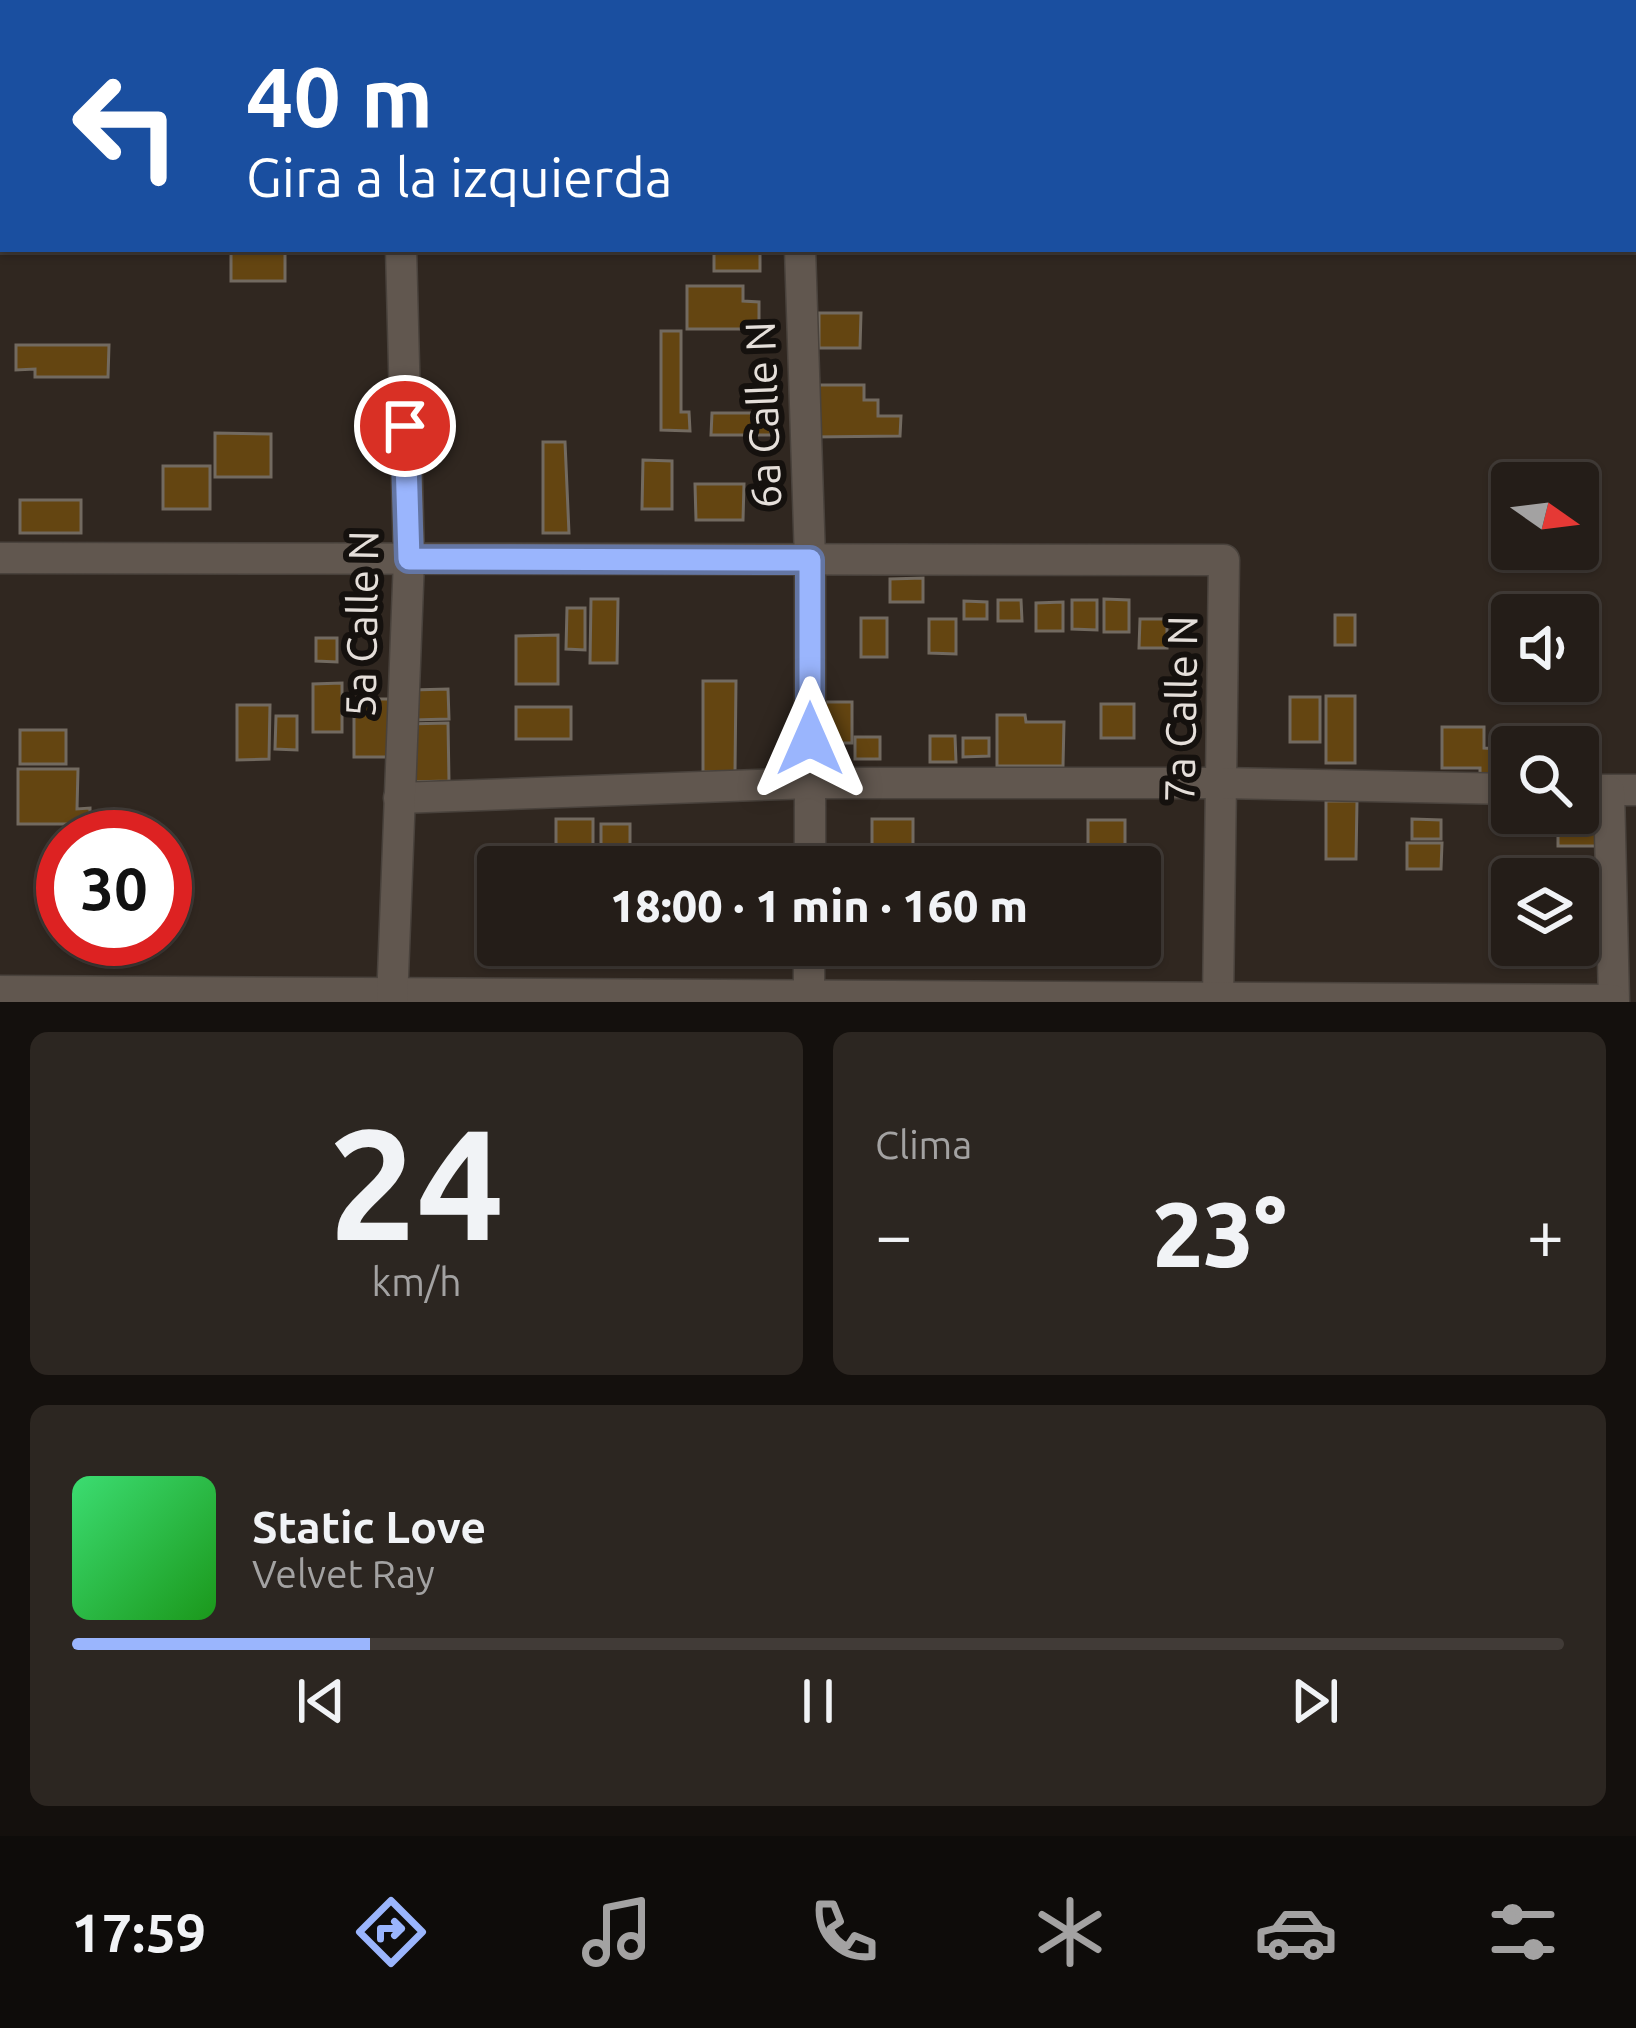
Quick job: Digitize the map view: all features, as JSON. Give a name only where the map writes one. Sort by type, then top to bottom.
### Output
[{"type":"street","name":"5a Calle N","points":[[392,997],[409,559],[401,252]]},
{"type":"street","name":"6a Calle N","points":[[800,252],[810,560],[810,846]]},
{"type":"street","points":[[0,559],[810,560]]},
{"type":"street","name":"7a Calle N","points":[[810,560],[1224,560],[1218,999]]},
{"type":"street","points":[[399,798],[810,783],[1491,786]]},
{"type":"street","points":[[0,991],[1613,1001],[1607,788]]},
{"type":"street","points":[[808,998],[809,966]]},
{"type":"building","points":[[231,252],[285,252],[285,281],[231,281]]},
{"type":"building","points":[[714,252],[760,252],[760,271],[714,271]]},
{"type":"building","points":[[687,286],[743,286],[743,301],[759,302],[759,329],[687,329]]},
{"type":"building","points":[[819,313],[861,313],[860,348],[819,348]]},
{"type":"building","points":[[661,331],[681,331],[681,412],[689,412],[690,431],[661,430]]},
{"type":"building","points":[[16,345],[109,345],[108,377],[35,377],[35,369],[16,370]]},
{"type":"building","points":[[813,385],[864,385],[864,400],[878,400],[878,416],[901,416],[900,436],[813,437]]},
{"type":"building","points":[[712,413],[771,413],[771,435],[711,435]]},
{"type":"building","points":[[215,433],[271,434],[271,477],[215,477]]},
{"type":"building","points":[[543,442],[565,442],[569,533],[543,533]]},
{"type":"building","points":[[643,460],[672,461],[672,509],[642,509]]},
{"type":"building","points":[[163,466],[210,466],[210,509],[163,509]]},
{"type":"building","points":[[695,484],[744,484],[743,520],[696,520]]},
{"type":"building","points":[[20,500],[81,500],[81,533],[20,533]]},
{"type":"building","points":[[923,578],[923,602],[890,602],[890,579]]},
{"type":"building","points":[[591,599],[618,599],[617,663],[590,663]]},
{"type":"building","points":[[1104,599],[1129,600],[1129,632],[1104,632]]},
{"type":"building","points":[[998,600],[1021,600],[1022,621],[998,621]]},
{"type":"building","points":[[1072,600],[1097,600],[1097,630],[1072,629]]},
{"type":"building","points":[[964,601],[987,602],[987,619],[964,619]]},
{"type":"building","points":[[1063,602],[1063,631],[1036,631],[1036,603]]},
{"type":"building","points":[[567,608],[585,608],[585,650],[566,649]]},
{"type":"building","points":[[1335,615],[1355,615],[1355,645],[1335,645]]},
{"type":"building","points":[[861,618],[887,618],[887,657],[861,657]]},
{"type":"building","points":[[929,619],[956,619],[956,654],[929,653]]},
{"type":"building","points":[[1140,619],[1167,619],[1167,648],[1139,648]]},
{"type":"building","points":[[558,635],[558,684],[516,684],[516,636]]},
{"type":"building","points":[[316,638],[337,638],[337,662],[316,661]]},
{"type":"building","points":[[703,681],[736,681],[735,772],[703,772]]},
{"type":"building","points":[[342,683],[342,732],[313,732],[313,684]]},
{"type":"building","points":[[448,689],[449,719],[413,720],[412,690]]},
{"type":"building","points":[[1326,696],[1355,696],[1355,763],[1326,763]]},
{"type":"building","points":[[1290,697],[1320,697],[1320,742],[1290,742]]},
{"type":"building","points":[[354,699],[390,699],[390,757],[354,757]]},
{"type":"building","points":[[825,702],[852,702],[852,743],[825,743]]},
{"type":"building","points":[[1101,704],[1134,704],[1134,738],[1101,738]]},
{"type":"building","points":[[237,705],[270,705],[269,759],[237,760]]},
{"type":"building","points":[[516,707],[571,707],[571,739],[516,739]]},
{"type":"building","points":[[997,715],[1025,715],[1026,722],[1064,722],[1063,766],[997,766]]},
{"type":"building","points":[[276,716],[297,716],[297,750],[275,749]]},
{"type":"building","points":[[448,723],[449,781],[408,782],[406,724]]},
{"type":"building","points":[[1442,727],[1484,727],[1484,748],[1491,748],[1491,776],[1480,776],[1480,768],[1442,768]]},
{"type":"building","points":[[20,730],[66,730],[66,764],[20,764]]},
{"type":"building","points":[[930,736],[955,736],[956,762],[930,762]]},
{"type":"building","points":[[855,737],[880,737],[880,759],[855,759]]},
{"type":"building","points":[[963,738],[989,738],[989,756],[963,757]]},
{"type":"building","points":[[18,769],[78,769],[77,809],[90,810],[36,810],[36,824],[18,824]]},
{"type":"building","points":[[1326,801],[1357,801],[1356,859],[1326,859]]},
{"type":"building","points":[[1601,807],[1601,846],[1558,846],[1558,834],[1599,834]]},
{"type":"building","points":[[556,819],[593,819],[593,846],[556,846]]},
{"type":"building","points":[[872,819],[913,819],[913,846],[872,846]]},
{"type":"building","points":[[1412,819],[1441,820],[1441,839],[1412,839]]},
{"type":"building","points":[[1088,820],[1125,820],[1125,846],[1088,846]]},
{"type":"building","points":[[601,824],[630,824],[630,846],[601,846]]},
{"type":"building","points":[[1407,843],[1442,843],[1441,869],[1407,869]]},
{"type":"route","points":[[405,426],[409,559],[810,560],[810,739]]}]
